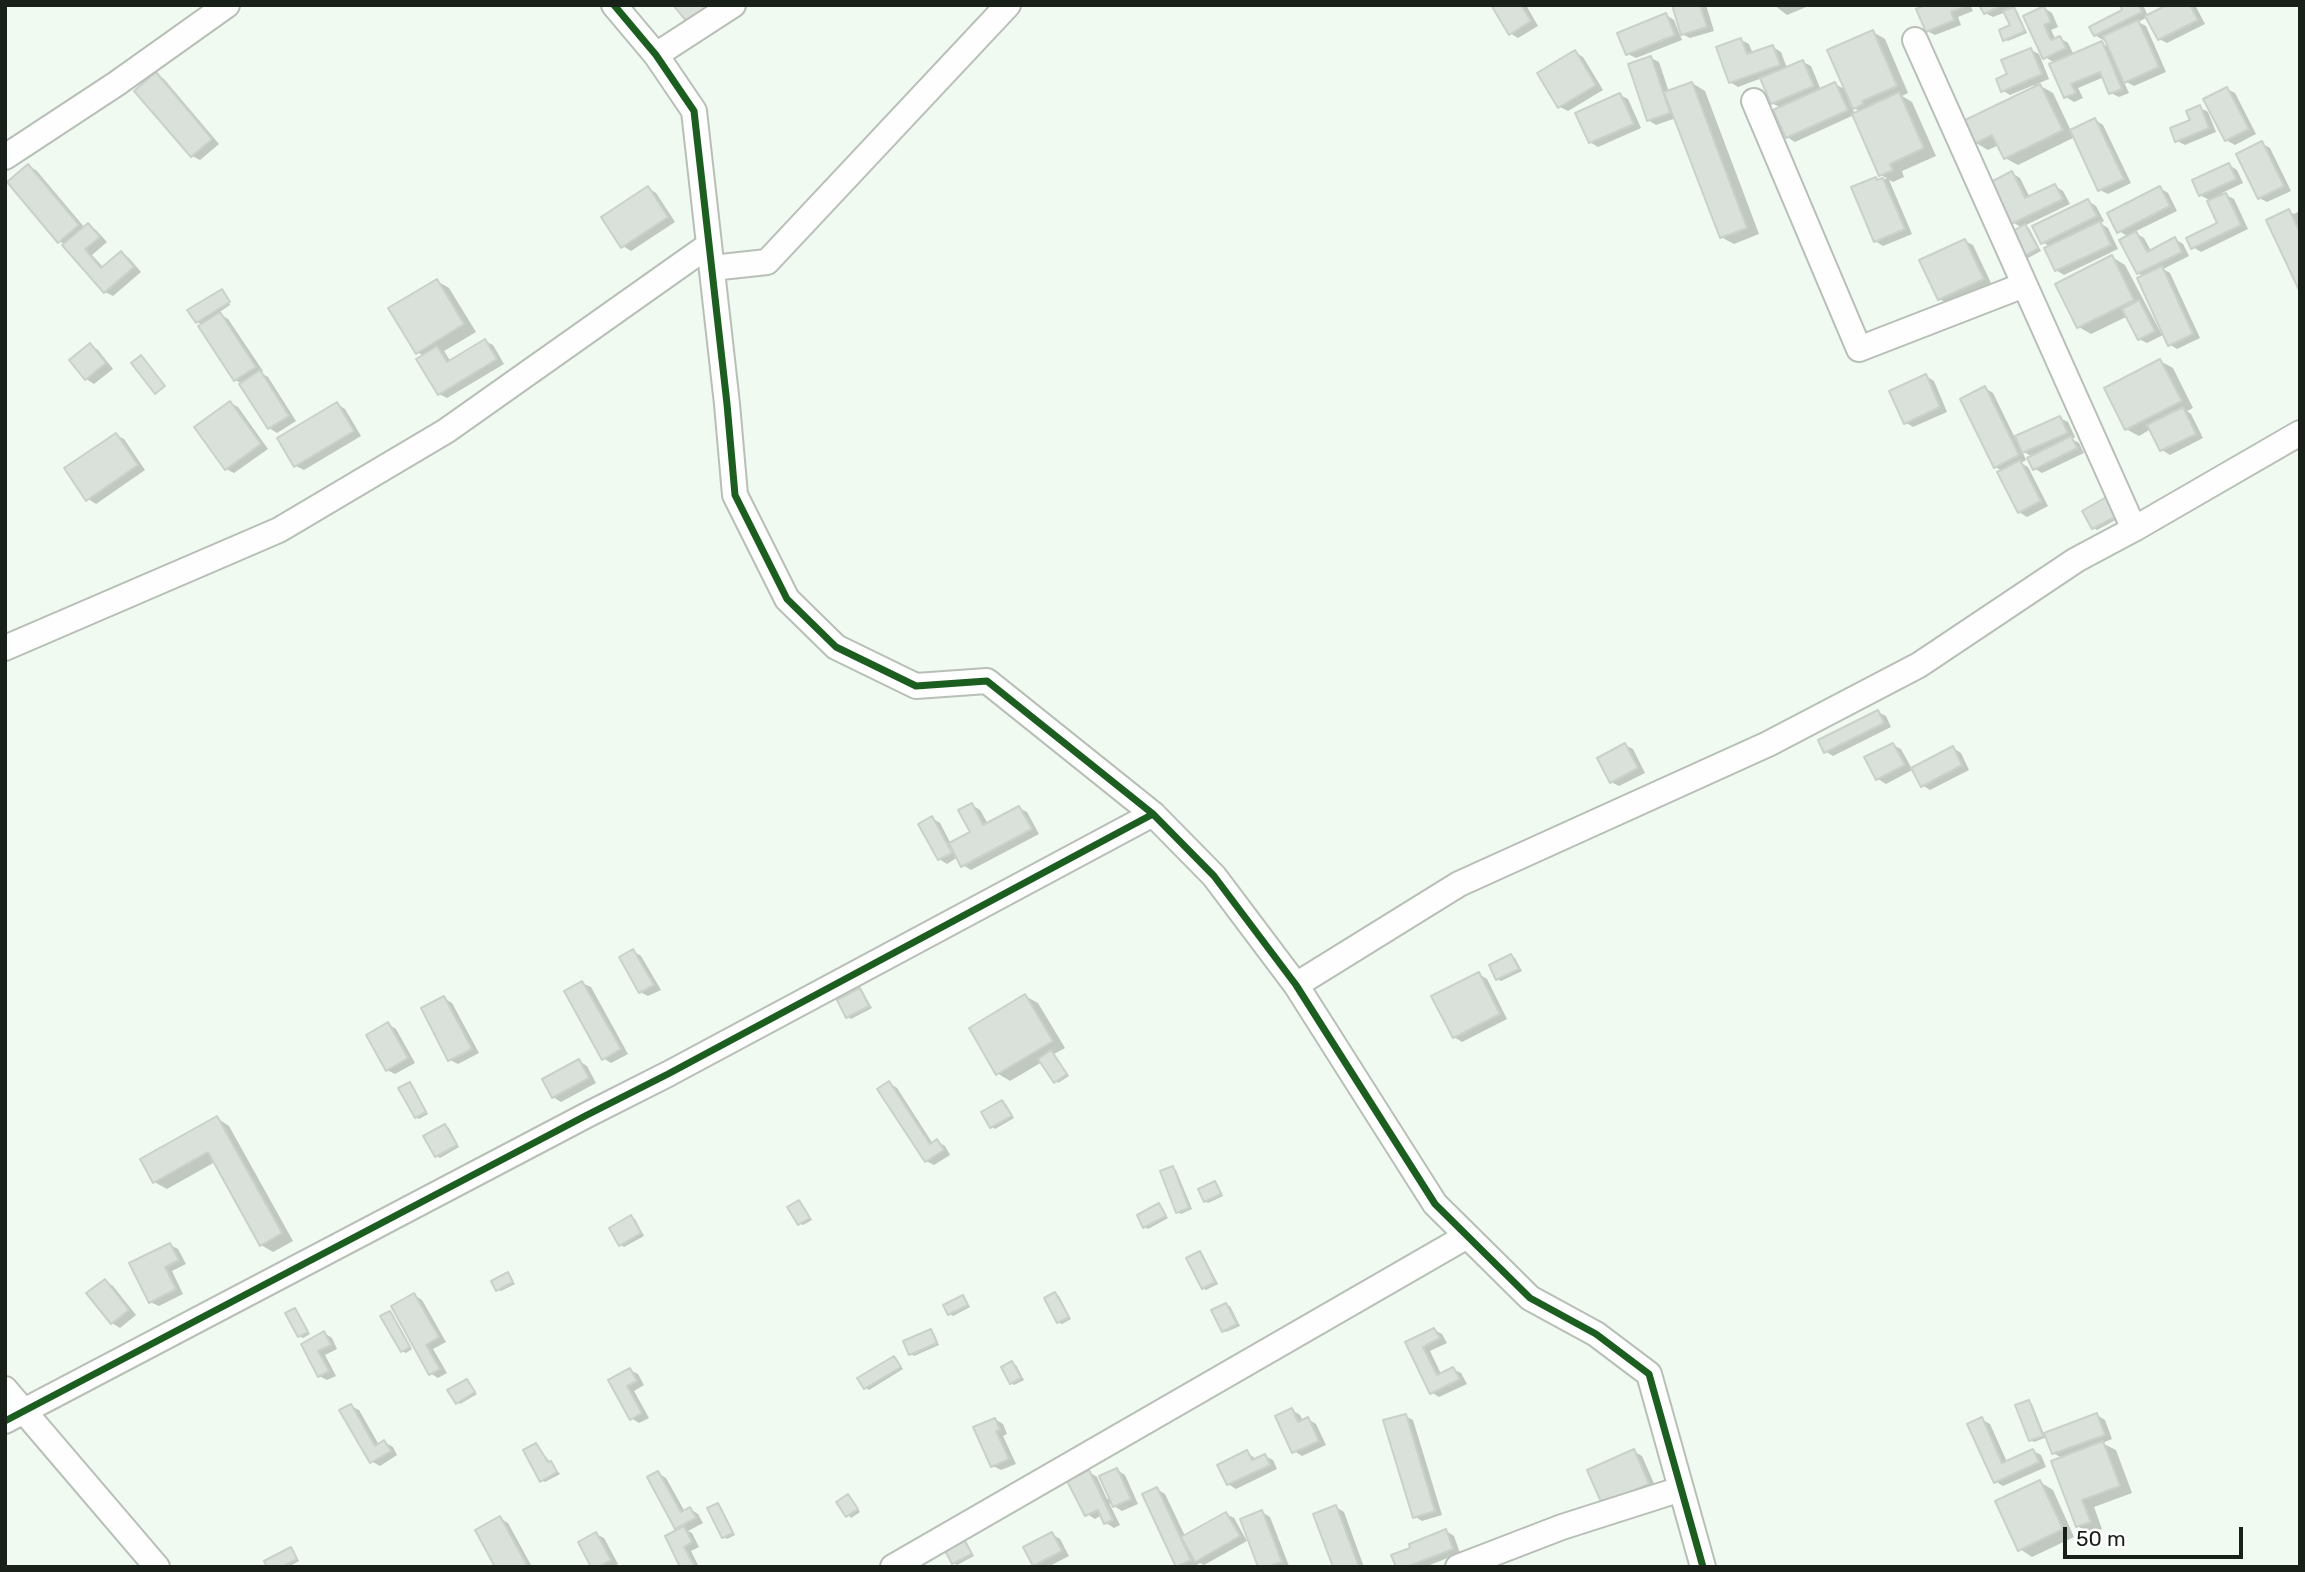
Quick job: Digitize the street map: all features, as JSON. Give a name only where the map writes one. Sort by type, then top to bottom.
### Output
[{"type":"street","points":[[5,157],[116,84],[227,5]]},
{"type":"street","points":[[614,5],[656,55],[694,111],[735,495],[787,599],[836,647],[916,685],[987,681],[1153,814],[1214,876],[1296,985],[1435,1204],[1530,1298],[1596,1334],[1649,1374],[1703,1567]]},
{"type":"street","points":[[656,55],[733,5]]},
{"type":"street","points":[[5,648],[279,530],[446,431],[710,256],[767,261],[1007,5]]},
{"type":"street","points":[[1915,40],[2134,529]]},
{"type":"street","points":[[1754,101],[1858,349],[2024,285]]},
{"type":"street","points":[[1296,985],[1459,884],[1768,744],[1919,665],[2076,560],[2300,433]]},
{"type":"street","points":[[15,1416],[681,1068],[1153,814]]},
{"type":"street","points":[[892,1567],[1467,1236]]},
{"type":"street","points":[[5,1389],[15,1416],[157,1567]]},
{"type":"street","points":[[1458,1567],[1562,1527],[1681,1489]]},
{"type":"building","points":[[673,5],[709,5],[688,23]]},
{"type":"building","points":[[1491,5],[1521,5],[1531,21],[1509,35]]},
{"type":"building","points":[[1672,5],[1700,5],[1707,27],[1681,35]]},
{"type":"building","points":[[1925,5],[1966,6],[1951,12],[1954,20],[1926,32],[1916,9]]},
{"type":"building","points":[[1979,5],[2003,5],[1984,14]]},
{"type":"building","points":[[2120,5],[2138,5],[2142,12],[2094,36],[2089,27],[2122,10]]},
{"type":"building","points":[[2167,5],[2190,5],[2198,20],[2158,40],[2145,16]]},
{"type":"building","points":[[2044,6],[2051,22],[2044,25],[2051,40],[2060,36],[2066,48],[2043,59],[2023,16]]},
{"type":"building","points":[[2014,7],[2025,31],[2003,41],[1999,30],[2010,25],[2003,11]]},
{"type":"building","points":[[1666,13],[1675,35],[1626,55],[1617,33]]},
{"type":"building","points":[[2138,20],[2159,67],[2124,83],[2103,36]]},
{"type":"building","points":[[1873,30],[1897,86],[1862,101],[1864,104],[1853,109],[1827,50]]},
{"type":"building","points":[[1741,38],[1747,54],[1773,45],[1780,65],[1729,83],[1716,47]]},
{"type":"building","points":[[2102,41],[2122,89],[2109,94],[2100,72],[2071,84],[2076,93],[2064,98],[2049,64]]},
{"type":"building","points":[[2031,48],[2042,74],[2001,92],[1996,79],[2007,74],[2001,60]]},
{"type":"building","points":[[1575,50],[1596,85],[1558,108],[1537,73]]},
{"type":"building","points":[[1651,56],[1670,113],[1647,121],[1628,64]]},
{"type":"building","points":[[1803,60],[1814,86],[1771,104],[1760,78]]},
{"type":"building","points":[[156,72],[212,139],[191,157],[134,91]]},
{"type":"building","points":[[1692,82],[1747,228],[1720,238],[1664,92]]},
{"type":"building","points":[[1835,82],[1848,110],[1786,138],[1773,110]]},
{"type":"building","points":[[2040,84],[2063,130],[2004,159],[1992,135],[1974,144],[1963,121]]},
{"type":"building","points":[[2227,87],[2249,129],[2225,141],[2203,99]]},
{"type":"building","points":[[1899,92],[1924,148],[1890,164],[1893,170],[1879,176],[1852,114]]},
{"type":"building","points":[[1620,93],[1634,124],[1589,143],[1575,113]]},
{"type":"building","points":[[2200,105],[2209,128],[2175,142],[2170,128],[2190,120],[2186,111]]},
{"type":"building","points":[[2095,118],[2124,179],[2098,191],[2070,130]]},
{"type":"building","points":[[2262,141],[2284,186],[2258,199],[2236,154]]},
{"type":"building","points":[[2229,163],[2236,179],[2199,196],[2192,180]]},
{"type":"building","points":[[28,164],[79,225],[58,243],[7,182]]},
{"type":"building","points":[[2012,171],[2025,198],[2055,184],[2063,199],[2011,224],[1991,182]]},
{"type":"building","points":[[1876,177],[1877,180],[1883,178],[1905,229],[1874,242],[1851,187]]},
{"type":"building","points":[[648,186],[668,217],[621,248],[601,217]]},
{"type":"building","points":[[2160,186],[2170,206],[2117,233],[2107,213]]},
{"type":"building","points":[[2226,193],[2241,225],[2191,249],[2186,238],[2217,223],[2207,201]]},
{"type":"building","points":[[2088,199],[2097,216],[2041,244],[2032,226]]},
{"type":"building","points":[[2289,209],[2300,233],[2299,290],[2266,220]]},
{"type":"building","points":[[2100,221],[2111,245],[2055,271],[2044,248]]},
{"type":"building","points":[[88,223],[100,237],[85,249],[101,268],[121,251],[134,267],[104,293],[62,245]]},
{"type":"building","points":[[2025,224],[2038,248],[2023,257],[2010,233]]},
{"type":"building","points":[[2136,231],[2147,252],[2175,237],[2182,252],[2137,274],[2119,240]]},
{"type":"building","points":[[1965,239],[1984,279],[1938,300],[1919,260]]},
{"type":"building","points":[[2112,255],[2134,300],[2077,328],[2055,284]]},
{"type":"building","points":[[2162,266],[2193,334],[2168,346],[2137,278]]},
{"type":"building","points":[[437,279],[464,324],[416,354],[388,308]]},
{"type":"building","points":[[222,289],[230,302],[196,323],[187,310]]},
{"type":"building","points":[[2139,300],[2155,331],[2138,340],[2122,309]]},
{"type":"building","points":[[220,312],[256,367],[234,381],[198,326]]},
{"type":"building","points":[[485,339],[497,359],[438,395],[416,359],[437,346],[447,362]]},
{"type":"building","points":[[90,343],[106,363],[85,380],[69,360]]},
{"type":"building","points":[[141,355],[165,386],[155,394],[131,363]]},
{"type":"building","points":[[2160,359],[2182,401],[2125,430],[2104,388]]},
{"type":"building","points":[[260,370],[289,416],[268,429],[239,384]]},
{"type":"building","points":[[1926,374],[1940,407],[1904,424],[1889,391]]},
{"type":"building","points":[[1985,386],[2019,455],[1994,468],[1960,399]]},
{"type":"building","points":[[230,401],[261,444],[225,470],[194,427]]},
{"type":"building","points":[[337,402],[354,431],[294,467],[277,438]]},
{"type":"building","points":[[2183,407],[2196,434],[2160,451],[2147,425]]},
{"type":"building","points":[[2060,416],[2068,433],[2022,453],[2015,436]]},
{"type":"building","points":[[116,433],[138,465],[86,501],[64,468]]},
{"type":"building","points":[[2071,436],[2077,448],[2033,470],[2027,458]]},
{"type":"building","points":[[2020,460],[2041,501],[2018,513],[1997,472]]},
{"type":"building","points":[[2108,496],[2119,515],[2092,529],[2082,511]]},
{"type":"building","points":[[1878,710],[1884,723],[1824,753],[1818,740]]},
{"type":"building","points":[[1625,743],[1638,768],[1610,783],[1597,758]]},
{"type":"building","points":[[1893,743],[1905,765],[1876,780],[1864,757]]},
{"type":"building","points":[[1953,746],[1962,765],[1921,787],[1911,768]]},
{"type":"building","points":[[972,803],[983,825],[1019,806],[1032,829],[961,867],[949,843],[970,832],[958,810]]},
{"type":"building","points":[[932,816],[952,853],[938,860],[918,824]]},
{"type":"building","points":[[633,949],[654,985],[639,993],[619,957]]},
{"type":"building","points":[[1511,954],[1519,969],[1496,980],[1489,965]]},
{"type":"building","points":[[1479,972],[1500,1014],[1453,1038],[1431,996]]},
{"type":"building","points":[[582,981],[621,1049],[602,1060],[564,991]]},
{"type":"building","points":[[860,988],[869,1006],[846,1018],[837,1000]]},
{"type":"building","points":[[1025,994],[1053,1041],[996,1075],[969,1028]]},
{"type":"building","points":[[444,996],[472,1049],[448,1061],[421,1008]]},
{"type":"building","points":[[388,1022],[408,1058],[386,1071],[366,1035]]},
{"type":"building","points":[[1051,1050],[1067,1074],[1054,1083],[1038,1059]]},
{"type":"building","points":[[579,1059],[589,1078],[552,1098],[542,1079]]},
{"type":"building","points":[[889,1081],[930,1144],[937,1139],[944,1150],[925,1162],[877,1089]]},
{"type":"building","points":[[410,1082],[426,1112],[415,1118],[398,1088]]},
{"type":"building","points":[[1002,1100],[1012,1116],[990,1128],[981,1112]]},
{"type":"building","points":[[217,1116],[282,1233],[260,1246],[208,1152],[153,1183],[140,1159]]},
{"type":"building","points":[[445,1124],[457,1145],[435,1157],[423,1136]]},
{"type":"building","points":[[1173,1166],[1189,1208],[1176,1213],[1160,1171]]},
{"type":"building","points":[[1215,1181],[1221,1194],[1204,1202],[1198,1189]]},
{"type":"building","points":[[799,1200],[810,1218],[798,1225],[787,1207]]},
{"type":"building","points":[[1159,1203],[1166,1216],[1143,1228],[1137,1215]]},
{"type":"building","points":[[631,1215],[641,1233],[619,1246],[609,1228]]},
{"type":"building","points":[[170,1243],[179,1260],[165,1267],[176,1289],[149,1303],[129,1263]]},
{"type":"building","points":[[1200,1251],[1215,1282],[1202,1289],[1186,1258]]},
{"type":"building","points":[[508,1272],[513,1282],[496,1291],[491,1281]]},
{"type":"building","points":[[105,1279],[129,1310],[111,1324],[86,1293]]},
{"type":"building","points":[[1055,1292],[1069,1317],[1057,1323],[1044,1298]]},
{"type":"building","points":[[414,1293],[439,1337],[426,1345],[440,1369],[429,1375],[391,1306]]},
{"type":"building","points":[[963,1295],[968,1305],[948,1315],[943,1305]]},
{"type":"building","points":[[1226,1303],[1237,1324],[1222,1332],[1211,1310]]},
{"type":"building","points":[[295,1308],[308,1332],[298,1337],[285,1313]]},
{"type":"building","points":[[390,1311],[410,1347],[401,1352],[380,1316]]},
{"type":"building","points":[[1434,1328],[1440,1338],[1423,1347],[1437,1375],[1453,1367],[1460,1379],[1430,1394],[1405,1342]]},
{"type":"building","points":[[931,1329],[937,1343],[909,1355],[903,1341]]},
{"type":"building","points":[[324,1331],[331,1345],[318,1351],[329,1371],[318,1377],[301,1344]]},
{"type":"building","points":[[894,1356],[901,1367],[864,1389],[857,1378]]},
{"type":"building","points":[[1012,1361],[1021,1378],[1010,1384],[1001,1367]]},
{"type":"building","points":[[630,1368],[637,1381],[627,1386],[642,1413],[630,1420],[608,1380]]},
{"type":"building","points":[[467,1379],[475,1392],[456,1404],[447,1390]]},
{"type":"building","points":[[2029,1400],[2043,1436],[2029,1441],[2015,1405]]},
{"type":"building","points":[[351,1404],[375,1446],[384,1440],[391,1451],[370,1463],[339,1410]]},
{"type":"building","points":[[1292,1408],[1298,1422],[1308,1417],[1319,1441],[1292,1453],[1275,1416]]},
{"type":"building","points":[[2097,1413],[2105,1435],[2052,1454],[2044,1433]]},
{"type":"building","points":[[1406,1414],[1435,1511],[1413,1518],[1383,1420]]},
{"type":"building","points":[[1982,1417],[2002,1463],[2033,1449],[2039,1462],[1994,1483],[1967,1424]]},
{"type":"building","points":[[995,1418],[1000,1430],[996,1431],[1009,1459],[991,1467],[973,1427]]},
{"type":"building","points":[[2103,1441],[2120,1486],[2082,1500],[2091,1522],[2076,1527],[2051,1461]]},
{"type":"building","points":[[536,1443],[557,1472],[540,1482],[523,1450]]},
{"type":"building","points":[[1634,1449],[1649,1484],[1602,1504],[1587,1470]]},
{"type":"building","points":[[1247,1450],[1252,1460],[1265,1454],[1270,1465],[1227,1485],[1217,1465]]},
{"type":"building","points":[[1117,1468],[1131,1499],[1113,1507],[1099,1476]]},
{"type":"building","points":[[1089,1470],[1113,1520],[1104,1524],[1098,1510],[1085,1516],[1067,1481]]},
{"type":"building","points":[[658,1471],[681,1512],[690,1507],[696,1518],[675,1529],[647,1477]]},
{"type":"building","points":[[2040,1480],[2063,1529],[2018,1551],[1995,1501]]},
{"type":"building","points":[[1157,1487],[1191,1560],[1176,1567],[1142,1494]]},
{"type":"building","points":[[848,1494],[858,1509],[846,1517],[836,1502]]},
{"type":"building","points":[[718,1503],[733,1533],[722,1538],[707,1508]]},
{"type":"building","points":[[1336,1505],[1359,1567],[1333,1567],[1313,1514]]},
{"type":"building","points":[[1262,1510],[1282,1562],[1268,1567],[1258,1567],[1240,1519]]},
{"type":"building","points":[[1226,1512],[1240,1536],[1195,1562],[1181,1537]]},
{"type":"building","points":[[500,1516],[528,1567],[495,1567],[475,1530]]},
{"type":"building","points":[[684,1526],[692,1542],[684,1547],[695,1567],[680,1567],[665,1536]]},
{"type":"building","points":[[1446,1529],[1453,1549],[1406,1567],[1396,1567],[1391,1555],[1410,1548],[1409,1544]]},
{"type":"building","points":[[596,1532],[611,1560],[598,1567],[591,1567],[578,1542]]},
{"type":"building","points":[[1052,1532],[1062,1551],[1033,1566],[1023,1547]]},
{"type":"building","points":[[960,1533],[972,1554],[952,1564],[941,1543]]},
{"type":"building","points":[[291,1547],[297,1559],[282,1567],[267,1567],[264,1561]]},
{"type":"cycle path","points":[[614,5],[656,55],[694,111],[735,495],[787,599],[836,647],[916,686],[987,681],[1153,814],[1214,876],[1296,985],[1435,1204],[1530,1298],[1596,1334],[1649,1374],[1703,1567]]},
{"type":"cycle path","points":[[5,1421],[668,1074],[1153,814]]}]
